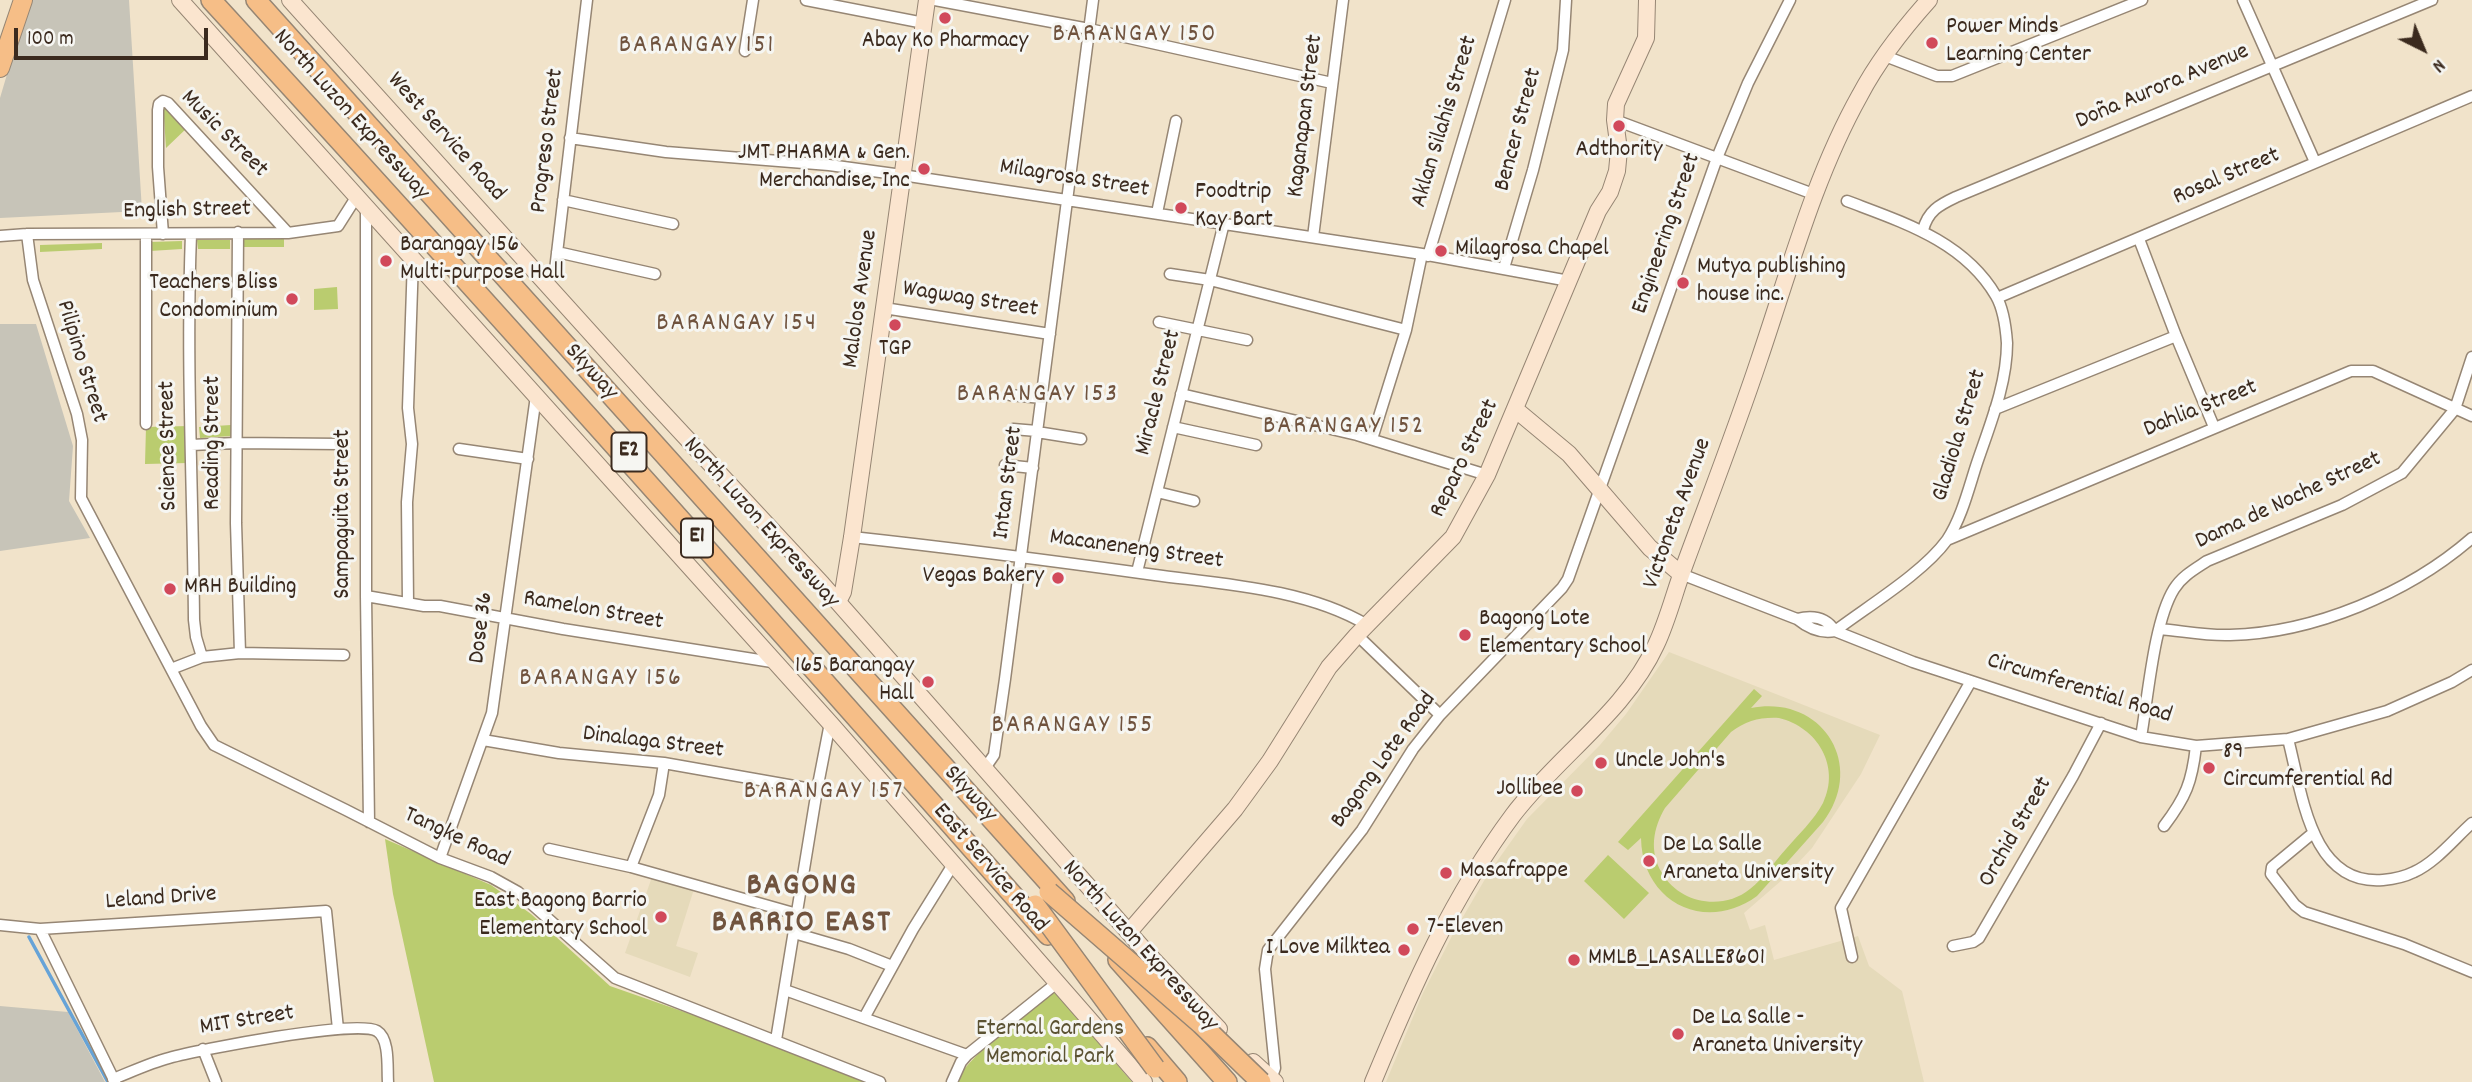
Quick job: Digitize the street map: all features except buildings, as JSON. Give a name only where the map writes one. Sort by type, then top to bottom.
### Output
[{"type":"highway","name":"North Luzon Expressway","points":[[211,0],[352,153],[768,618],[1177,1082]]},
{"type":"highway","name":"Skyway","points":[[220,0],[808,651],[1042,899]]},
{"type":"highway","name":"Skyway","points":[[247,0],[1042,899]]},
{"type":"highway","name":"North Luzon Expressway","points":[[256,0],[1227,1082]]},
{"type":"highway","points":[[1042,899],[1269,1081]]},
{"type":"highway","points":[[1042,899],[1167,1082]]},
{"type":"main road","points":[[0,68],[23,0]]},
{"type":"street","name":"East Service Road","points":[[180,0],[772,662],[830,723],[1144,1082]]},
{"type":"street","name":"West Service Road","points":[[290,0],[838,602],[1129,932],[1269,1081]]},
{"type":"street","name":"Progreso Street","points":[[546,284],[553,276],[557,252],[587,0]]},
{"type":"street","points":[[745,51],[753,0]]},
{"type":"street","points":[[806,0],[923,23]]},
{"type":"street","name":"Malolos Avenue","points":[[838,602],[843,592],[852,537],[927,0]]},
{"type":"street","points":[[935,0],[1089,29],[1332,83]]},
{"type":"street","name":"Intan Street","points":[[985,768],[994,755],[1093,0]]},
{"type":"street","name":"Kaganapan Street","points":[[1313,237],[1343,0]]},
{"type":"street","name":"Aklan Silahis Street","points":[[1372,439],[1406,330],[1425,255],[1505,0]]},
{"type":"street","name":"Bencer Street","points":[[1504,268],[1533,170],[1563,50],[1566,0]]},
{"type":"street","name":"Reparo Street","points":[[1129,932],[1235,809],[1270,761],[1329,667],[1453,537],[1487,475],[1598,211],[1610,192],[1617,172],[1621,122],[1616,104],[1646,37],[1647,0]]},
{"type":"street","name":"Engineering Street","points":[[1601,488],[1717,158],[1748,83],[1790,0]]},
{"type":"street","name":"Victoneta Avenue","points":[[1373,1082],[1428,956],[1460,894],[1515,813],[1612,707],[1648,661],[1658,642],[1816,195],[1847,121],[1885,55],[1929,0]]},
{"type":"street","points":[[1885,55],[1937,76],[1952,76],[2142,0]]},
{"type":"street","points":[[2244,0],[2270,65],[2315,162]]},
{"type":"street","name":"Doña Aurora Avenue","points":[[1923,230],[1929,214],[1944,203],[2270,65],[2432,0]]},
{"type":"street","name":"Rosal Street","points":[[1997,298],[2472,96]]},
{"type":"street","name":"Music Street","points":[[163,233],[158,167],[158,110],[163,101],[288,233]]},
{"type":"street","points":[[1157,213],[1176,121]]},
{"type":"street","points":[[1621,122],[1816,195]]},
{"type":"street","name":"Milagrosa Street","points":[[570,138],[666,152],[829,165],[902,175],[1313,237],[1569,281]]},
{"type":"street","points":[[563,200],[673,224]]},
{"type":"street","name":"English Street","points":[[0,236],[288,233],[338,226],[361,201]]},
{"type":"street","name":"Sampaguita Street","points":[[361,201],[369,822]]},
{"type":"street","name":"Gladiola Street","points":[[1835,631],[1926,562],[1947,540],[1964,505],[1995,409],[2007,342],[1997,298],[1967,262],[1923,230],[1847,201]]},
{"type":"street","name":"Miracle Street","points":[[1137,572],[1224,223]]},
{"type":"street","name":"Reading Street","points":[[238,232],[236,443],[240,653]]},
{"type":"street","name":"Pilipino Street","points":[[27,234],[33,281],[78,414],[82,440],[81,498],[201,726]]},
{"type":"street","name":"Science Street","points":[[191,234],[188,315],[194,620],[201,657]]},
{"type":"street","points":[[146,235],[146,424]]},
{"type":"street","points":[[2139,239],[2214,427]]},
{"type":"street","points":[[557,252],[655,274]]},
{"type":"street","points":[[408,603],[407,502],[412,444],[408,408],[412,259]]},
{"type":"street","points":[[1170,274],[1210,280],[1406,330]]},
{"type":"street","name":"Wagwag Street","points":[[884,308],[1050,334]]},
{"type":"street","points":[[1160,322],[1247,340]]},
{"type":"street","points":[[1995,409],[2176,336]]},
{"type":"street","name":"Dama de Noche Street","points":[[2141,737],[2160,629],[2175,586],[2188,573],[2207,561],[2342,505],[2402,473],[2455,409],[2472,357]]},
{"type":"street","name":"Dahlia Street","points":[[1947,540],[2351,371],[2373,371],[2472,416]]},
{"type":"street","points":[[1181,394],[1372,439],[1487,475]]},
{"type":"street","points":[[1010,395],[1042,398]]},
{"type":"street","name":"Dose 36","points":[[440,858],[483,740],[497,688],[536,396]]},
{"type":"street","name":"Circumferential Road","points":[[1516,410],[1569,454],[1650,548],[1681,574],[1797,619],[1811,615],[1829,622],[1835,631],[1913,662],[2141,737],[2196,746],[2288,739],[2387,711],[2452,682],[2472,670]]},
{"type":"street","points":[[1173,427],[1256,445]]},
{"type":"street","points":[[1013,429],[1081,439]]},
{"type":"street","points":[[191,445],[340,444]]},
{"type":"street","points":[[459,449],[528,459]]},
{"type":"street","points":[[1005,465],[1033,468]]},
{"type":"street","name":"Bagong Lote Road","points":[[1269,1081],[1275,1068],[1265,968],[1268,950],[1362,830],[1413,749],[1440,715],[1562,588],[1571,571],[1601,488]]},
{"type":"street","points":[[1157,492],[1194,501]]},
{"type":"street","name":"Macaneneng Street","points":[[852,537],[1137,572],[1294,597],[1338,610],[1362,630],[1440,715]]},
{"type":"street","points":[[2160,629],[2227,635],[2282,629],[2328,618],[2394,590],[2448,559],[2472,538]]},
{"type":"street","name":"Ramelon Street","points":[[366,596],[772,662]]},
{"type":"street","points":[[171,669],[201,657],[240,653],[344,655]]},
{"type":"street","points":[[1852,957],[1841,908],[1971,681]]},
{"type":"street","points":[[776,1040],[830,723]]},
{"type":"street","name":"Orchid Street","points":[[1953,946],[1979,938],[2101,723]]},
{"type":"street","name":"Tangke Road","points":[[201,726],[214,745],[222,751],[440,858],[491,877],[519,892],[615,978],[880,1082]]},
{"type":"street","points":[[2288,739],[2313,833],[2342,872],[2362,880],[2397,878],[2415,872],[2472,824]]},
{"type":"street","name":"Dinalaga Street","points":[[483,740],[559,753],[664,763],[817,790]]},
{"type":"street","points":[[2164,826],[2185,797],[2196,746]]},
{"type":"street","points":[[632,867],[660,795],[664,763]]},
{"type":"street","points":[[2313,833],[2272,867],[2271,874],[2295,905],[2304,912],[2404,944],[2472,972]]},
{"type":"street","points":[[549,849],[632,867],[797,914]]},
{"type":"street","points":[[864,1018],[954,863]]},
{"type":"street","name":"Leland Drive","points":[[0,925],[40,929],[326,911],[338,1029]]},
{"type":"street","points":[[40,929],[114,1081]]},
{"type":"street","points":[[794,933],[849,948],[892,966]]},
{"type":"street","points":[[952,1082],[967,1055],[1058,982]]},
{"type":"street","points":[[785,990],[967,1055]]},
{"type":"street","name":"MIT Street","points":[[114,1081],[167,1059],[203,1049],[338,1029],[376,1030],[385,1042],[388,1082]]},
{"type":"street","points":[[203,1049],[216,1082]]},
{"type":"shaded area","points":[[29,0],[129,0],[142,211],[0,218],[0,98]]},
{"type":"shaded area","points":[[0,324],[36,324],[73,446],[69,501],[90,538],[0,551]]},
{"type":"shaded area","name":"De La Salle Araneta University","points":[[1669,652],[1880,735],[1861,774],[1812,848],[1782,880],[1744,913],[1750,930],[1765,925],[1774,960],[1858,936],[1869,966],[1902,991],[1924,1082],[1386,1082],[1423,993],[1488,874],[1527,819],[1600,745],[1626,714]]},
{"type":"shaded area","name":"East Bagong Barrio Elementary School","points":[[652,877],[694,889],[676,946],[698,953],[690,977],[625,953]]},
{"type":"shaded area","points":[[0,1006],[68,1012],[105,1082],[0,1082]]},
{"type":"green space","points":[[163,103],[188,127],[166,148]]},
{"type":"green space","points":[[242,238],[284,238],[284,247],[242,247]]},
{"type":"green space","points":[[197,240],[230,240],[230,249],[198,249]]},
{"type":"green space","points":[[182,241],[182,249],[150,251],[150,242]]},
{"type":"green space","points":[[102,243],[102,249],[40,252],[40,245]]},
{"type":"green space","points":[[337,287],[338,309],[314,310],[314,289]]},
{"type":"green space","points":[[231,425],[231,436],[200,438],[199,427]]},
{"type":"green space","points":[[189,426],[188,463],[145,464],[146,427]]},
{"type":"green space","points":[[1754,689],[1762,696],[1751,708],[1776,707],[1798,712],[1817,723],[1830,738],[1838,757],[1840,778],[1835,800],[1823,822],[1757,896],[1737,907],[1717,912],[1698,911],[1680,905],[1664,894],[1652,879],[1644,860],[1641,838],[1628,850],[1618,842]],"holes":[[[1766,718],[1779,718],[1793,723],[1814,739],[1827,762],[1828,789],[1823,803],[1811,821],[1760,880],[1739,896],[1715,902],[1703,901],[1680,892],[1662,873],[1655,857],[1655,832],[1665,808],[1737,728],[1753,720]]]},
{"type":"green space","points":[[385,839],[491,885],[531,914],[610,986],[776,1044],[870,1082],[434,1082],[393,894]]},
{"type":"green space","points":[[1608,855],[1649,893],[1624,919],[1584,881]]},
{"type":"green space","name":"Eternal Gardens Memorial Park","points":[[1055,992],[1132,1082],[955,1082],[988,1044]]},
{"type":"waterway","points":[[29,937],[108,1082]]},
{"type":"place","name":"Abay Ko Pharmacy","points":[[945,18]]},
{"type":"place","name":"Power Minds Learning Center","points":[[1932,43]]},
{"type":"place","name":"Adthority","points":[[1619,126]]},
{"type":"place","name":"JMT PHARMA & Gen. Merchandise, Inc","points":[[924,169]]},
{"type":"place","name":"Foodtrip Kay Bart","points":[[1181,208]]},
{"type":"place","name":"Milagrosa Chapel","points":[[1441,251]]},
{"type":"place","name":"Barangay 156 Multi-purpose Hall","points":[[386,261]]},
{"type":"place","name":"Mutya publishing house inc.","points":[[1683,283]]},
{"type":"place","name":"Teachers Bliss Condominium","points":[[292,299]]},
{"type":"place","name":"TGP","points":[[895,325]]},
{"type":"place","name":"Vegas Bakery","points":[[1058,578]]},
{"type":"place","name":"MRH Building","points":[[170,589]]},
{"type":"place","name":"Bagong Lote Elementary School","points":[[1465,635]]},
{"type":"place","name":"165 Barangay Hall","points":[[928,682]]},
{"type":"place","name":"Uncle John's","points":[[1601,763]]},
{"type":"place","name":"89 Circumferential Rd","points":[[2209,768]]},
{"type":"place","name":"Jollibee","points":[[1577,791]]},
{"type":"place","name":"De La Salle Araneta University","points":[[1649,861]]},
{"type":"place","name":"Masafrappe","points":[[1446,873]]},
{"type":"place","name":"East Bagong Barrio Elementary School","points":[[661,917]]},
{"type":"place","name":"7-Eleven","points":[[1413,929]]},
{"type":"place","name":"I Love Milktea","points":[[1404,950]]},
{"type":"place","name":"MMLB_LASALLE8601","points":[[1574,960]]},
{"type":"place","name":"De La Salle - Araneta University","points":[[1678,1034]]},
{"type":"district","name":"BARANGAY 150","points":[[1135,36]]},
{"type":"district","name":"BARANGAY 151","points":[[697,47]]},
{"type":"district","name":"BARANGAY 154","points":[[737,325]]},
{"type":"district","name":"BARANGAY 153","points":[[1038,396]]},
{"type":"district","name":"BARANGAY 152","points":[[1344,428]]},
{"type":"district","name":"BARANGAY 156","points":[[601,680]]},
{"type":"district","name":"BARANGAY 155","points":[[1073,727]]},
{"type":"district","name":"BARANGAY 157","points":[[824,793]]},
{"type":"district","name":"BAGONG BARRIO EAST","points":[[802,908]]}]
